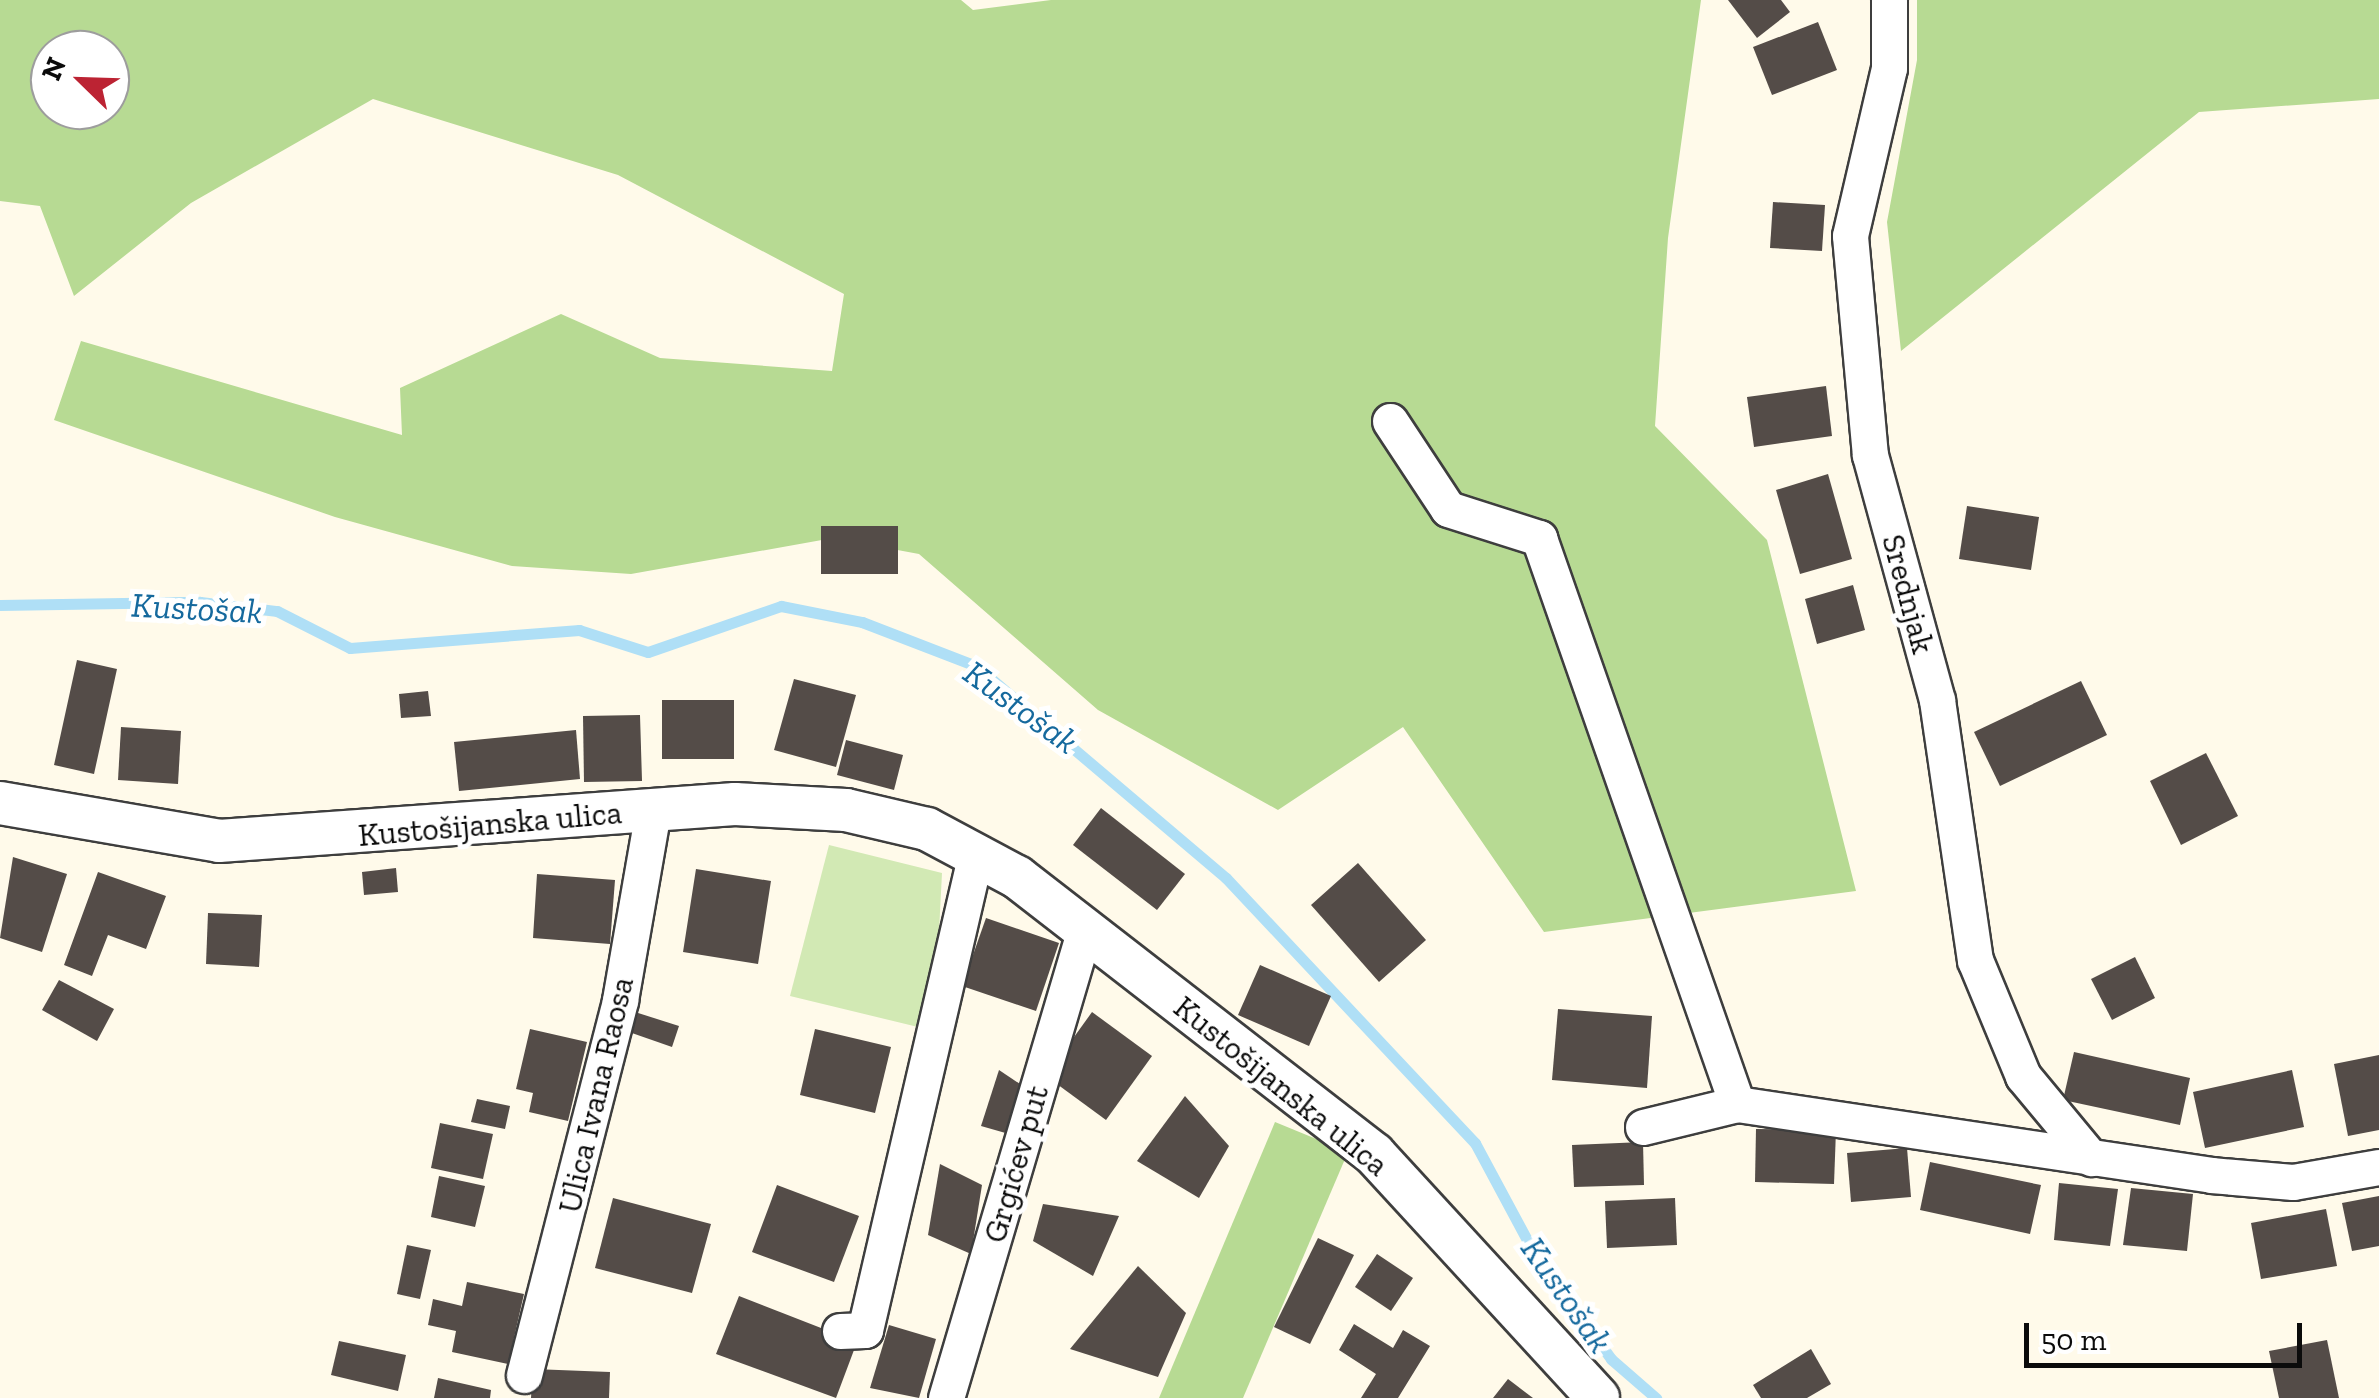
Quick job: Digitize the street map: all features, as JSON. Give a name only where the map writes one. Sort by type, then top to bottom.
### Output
[{"type":"street","name":"Srednjak","points":[[1889,0],[1889,68],[1850,236],[1870,455],[1937,700],[1975,960],[2024,1076],[2092,1158]]},
{"type":"street","points":[[1390,421],[1448,509],[1539,538],[1738,1104]]},
{"type":"street","name":"Kustošijanska ulica","points":[[0,803],[219,841],[652,810],[846,810],[976,852],[1085,929],[1374,1154],[1598,1398]]},
{"type":"street","name":"Ulica Ivana Raosa","points":[[524,1376],[620,1000],[652,810]]},
{"type":"street","points":[[840,1331],[865,1330],[976,852]]},
{"type":"street","name":"Grgićev put","points":[[946,1398],[1085,929]]},
{"type":"street","points":[[1643,1127],[1738,1104],[2092,1158],[2293,1182],[2379,1166]]},
{"type":"green space","points":[[0,0],[961,0],[973,10],[1051,0],[1701,0],[1668,238],[1655,426],[1767,540],[1856,891],[1544,932],[1403,727],[1278,810],[1098,710],[919,554],[833,538],[631,574],[512,566],[335,517],[54,420],[81,341],[402,435],[400,388],[561,314],[660,358],[832,371],[844,294],[618,175],[373,99],[191,203],[74,296],[40,206],[0,201]]},
{"type":"green space","points":[[1917,0],[2379,0],[2379,99],[2199,112],[1901,351],[1887,222],[1917,60]]},
{"type":"green space","points":[[829,845],[942,873],[938,951],[918,1027],[790,996]]},
{"type":"green space","points":[[1275,1122],[1348,1152],[1243,1398],[1159,1398]]},
{"type":"building","points":[[1728,0],[1781,0],[1790,12],[1757,38]]},
{"type":"building","points":[[1818,22],[1837,70],[1772,95],[1753,47]]},
{"type":"building","points":[[1773,202],[1825,205],[1822,251],[1770,248]]},
{"type":"building","points":[[1826,386],[1832,436],[1754,447],[1747,397]]},
{"type":"building","points":[[1828,474],[1852,559],[1800,574],[1776,490]]},
{"type":"building","points":[[1967,506],[2039,517],[2031,570],[1959,559]]},
{"type":"building","points":[[821,526],[898,526],[898,574],[821,574]]},
{"type":"building","points":[[1853,585],[1865,630],[1817,644],[1805,599]]},
{"type":"building","points":[[77,660],[117,669],[94,774],[54,765]]},
{"type":"building","points":[[794,679],[856,695],[836,767],[774,750]]},
{"type":"building","points":[[2081,681],[2107,735],[2000,786],[1974,732]]},
{"type":"building","points":[[428,691],[431,716],[401,718],[399,694]]},
{"type":"building","points":[[662,700],[734,700],[734,759],[662,759]]},
{"type":"building","points":[[640,715],[642,781],[584,782],[583,716]]},
{"type":"building","points":[[121,727],[181,731],[178,784],[118,780]]},
{"type":"building","points":[[576,730],[580,779],[459,791],[454,742]]},
{"type":"building","points":[[846,740],[903,755],[894,790],[837,775]]},
{"type":"building","points":[[2206,753],[2238,816],[2181,845],[2150,781]]},
{"type":"building","points":[[1101,808],[1185,874],[1157,910],[1073,845]]},
{"type":"building","points":[[13,857],[67,874],[42,952],[0,938]]},
{"type":"building","points":[[1358,863],[1426,940],[1379,982],[1311,905]]},
{"type":"building","points":[[396,868],[398,892],[364,895],[362,872]]},
{"type":"building","points":[[696,869],[771,881],[758,964],[683,952]]},
{"type":"building","points":[[98,872],[166,896],[146,949],[108,935],[92,976],[64,965]]},
{"type":"building","points":[[537,874],[615,880],[610,944],[533,938]]},
{"type":"building","points":[[208,913],[262,915],[259,967],[206,964]]},
{"type":"building","points":[[986,918],[1059,943],[1036,1011],[962,986]]},
{"type":"building","points":[[2135,957],[2155,998],[2112,1020],[2091,979]]},
{"type":"building","points":[[1260,965],[1331,996],[1309,1046],[1238,1015]]},
{"type":"building","points":[[59,980],[114,1009],[97,1041],[42,1010]]},
{"type":"building","points":[[1558,1009],[1652,1016],[1647,1088],[1552,1080]]},
{"type":"building","points":[[635,1012],[679,1026],[672,1047],[629,1032]]},
{"type":"building","points":[[1092,1012],[1152,1056],[1106,1120],[1046,1076]]},
{"type":"building","points":[[530,1029],[587,1042],[568,1121],[529,1112],[533,1093],[516,1089]]},
{"type":"building","points":[[815,1029],[891,1047],[875,1113],[800,1095]]},
{"type":"building","points":[[2074,1052],[2190,1078],[2180,1125],[2063,1100]]},
{"type":"building","points":[[2379,1055],[2379,1130],[2348,1136],[2334,1064]]},
{"type":"building","points":[[999,1070],[1029,1090],[1016,1136],[981,1126]]},
{"type":"building","points":[[2292,1070],[2304,1127],[2205,1148],[2193,1092]]},
{"type":"building","points":[[1185,1096],[1229,1146],[1199,1198],[1137,1161]]},
{"type":"building","points":[[477,1099],[510,1106],[505,1129],[471,1122]]},
{"type":"building","points":[[440,1123],[493,1134],[483,1179],[431,1168]]},
{"type":"building","points":[[1756,1129],[1836,1130],[1834,1184],[1755,1182]]},
{"type":"building","points":[[1643,1142],[1644,1185],[1574,1187],[1572,1145]]},
{"type":"building","points":[[1907,1148],[1911,1197],[1851,1202],[1847,1153]]},
{"type":"building","points":[[1930,1162],[2041,1185],[2030,1234],[1920,1210]]},
{"type":"building","points":[[940,1164],[982,1185],[971,1254],[928,1235]]},
{"type":"building","points":[[439,1176],[485,1186],[475,1227],[431,1217]]},
{"type":"building","points":[[2059,1183],[2118,1189],[2110,1246],[2054,1240]]},
{"type":"building","points":[[777,1185],[859,1216],[834,1282],[752,1252]]},
{"type":"building","points":[[2131,1188],[2193,1194],[2187,1251],[2123,1245]]},
{"type":"building","points":[[2379,1196],[2379,1246],[2352,1251],[2342,1203]]},
{"type":"building","points":[[613,1198],[711,1224],[692,1293],[595,1268]]},
{"type":"building","points":[[1675,1198],[1677,1245],[1607,1248],[1605,1201]]},
{"type":"building","points":[[1043,1204],[1119,1216],[1093,1276],[1033,1241]]},
{"type":"building","points":[[2326,1209],[2337,1266],[2261,1279],[2251,1223]]},
{"type":"building","points":[[1318,1238],[1354,1255],[1310,1344],[1274,1327]]},
{"type":"building","points":[[407,1245],[431,1250],[420,1299],[397,1294]]},
{"type":"building","points":[[1377,1254],[1413,1278],[1391,1311],[1355,1287]]},
{"type":"building","points":[[1138,1266],[1186,1313],[1158,1377],[1070,1349]]},
{"type":"building","points":[[467,1282],[524,1294],[508,1364],[452,1352],[456,1331],[428,1325],[433,1299],[462,1306]]},
{"type":"building","points":[[739,1296],[857,1342],[836,1398],[716,1354]]},
{"type":"building","points":[[1354,1324],[1393,1348],[1403,1330],[1430,1346],[1398,1398],[1361,1398],[1376,1374],[1339,1350]]},
{"type":"building","points":[[889,1325],[936,1339],[919,1398],[870,1388]]},
{"type":"building","points":[[2327,1340],[2339,1398],[2279,1398],[2269,1351]]},
{"type":"building","points":[[339,1341],[406,1355],[398,1391],[331,1375]]},
{"type":"building","points":[[1811,1349],[1831,1384],[1807,1398],[1761,1398],[1753,1385]]},
{"type":"building","points":[[533,1369],[610,1372],[609,1398],[531,1398]]},
{"type":"building","points":[[438,1378],[491,1390],[490,1398],[434,1398]]},
{"type":"building","points":[[1508,1379],[1533,1398],[1493,1398]]},
{"type":"waterway","name":"Kustošak","points":[[0,605],[200,602],[277,611],[350,648],[579,630],[648,652],[781,606],[862,622],[976,666],[1226,878],[1475,1143],[1535,1255],[1611,1359],[1656,1398]]}]
